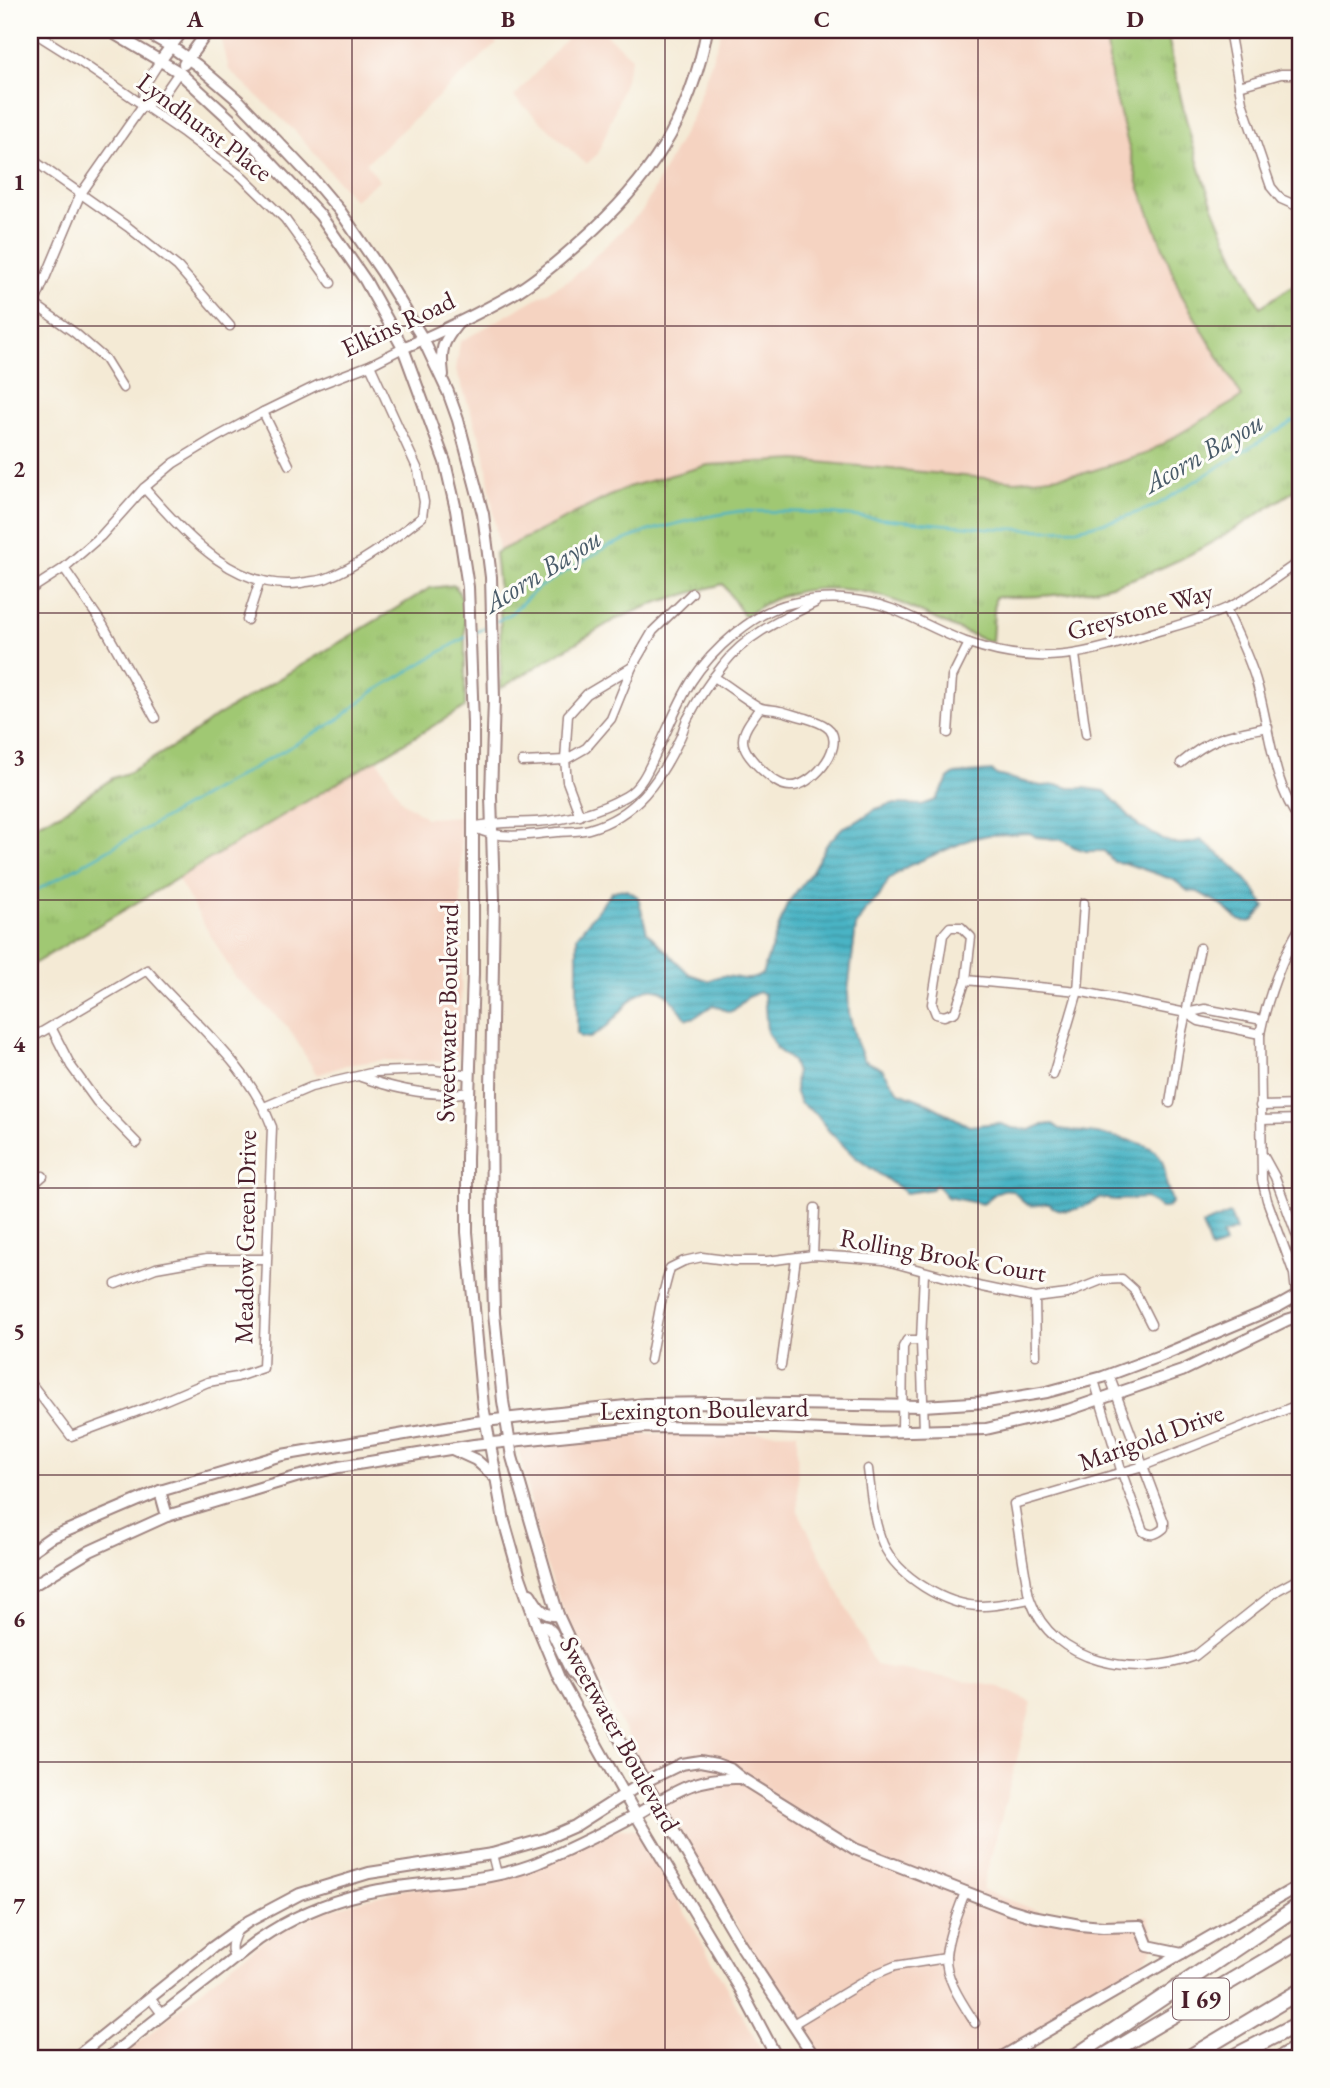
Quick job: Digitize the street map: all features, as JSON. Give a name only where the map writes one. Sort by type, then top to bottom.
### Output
[{"type":"highway","points":[[1073,2058],[1300,1905]]},
{"type":"highway","name":"I 69","points":[[1101,2058],[1300,1940]]},
{"type":"highway","name":"I 69","points":[[1188,2058],[1300,1991]]},
{"type":"highway","points":[[1231,2058],[1300,2023]]},
{"type":"main road","name":"Sweetwater Boulevard","points":[[108,30],[179,72],[230,119],[320,215],[365,280],[402,348],[445,462],[456,510],[468,587],[473,974],[467,1231],[473,1311],[495,1477],[520,1577],[559,1678],[636,1815],[741,1990],[777,2058]]},
{"type":"main road","name":"Sweetwater Boulevard","points":[[142,30],[188,59],[239,101],[340,211],[423,339],[458,420],[482,514],[491,577],[492,1231],[494,1313],[512,1457],[558,1615],[597,1700],[740,1944],[815,2058]]},
{"type":"main road","points":[[160,61],[183,30]]},
{"type":"main road","points":[[179,72],[209,30]]},
{"type":"main road","name":"Elkins Road","points":[[402,348],[514,293],[559,261],[616,209],[658,159],[694,82],[706,30]]},
{"type":"main road","points":[[444,385],[442,349],[460,320]]},
{"type":"main road","points":[[470,1075],[491,1083]]},
{"type":"main road","points":[[469,1092],[491,1083]]},
{"type":"main road","points":[[467,1231],[492,1231]]},
{"type":"main road","points":[[1297,1292],[1295,1307],[1300,1316]]},
{"type":"main road","name":"Lexington Boulevard","points":[[30,1552],[50,1538],[160,1491],[282,1455],[486,1421],[645,1405],[923,1406],[987,1402],[1047,1392],[1094,1380],[1165,1354],[1279,1306],[1297,1292]]},
{"type":"main road","name":"Lexington Boulevard","points":[[30,1587],[90,1551],[167,1516],[296,1477],[489,1443],[646,1427],[872,1432],[986,1429],[1116,1395],[1182,1371],[1300,1316]]},
{"type":"main road","points":[[645,1405],[646,1427]]},
{"type":"main road","points":[[368,1440],[373,1462]]},
{"type":"main road","points":[[452,1449],[476,1460],[495,1477]]},
{"type":"main road","points":[[160,1491],[167,1516]]},
{"type":"main road","points":[[520,1577],[544,1614],[558,1615]]},
{"type":"main road","points":[[537,1625],[552,1632],[571,1671],[591,1697],[597,1700]]},
{"type":"main road","points":[[78,2057],[238,1929],[278,1905],[313,1889],[388,1869],[492,1854],[545,1839],[575,1826],[644,1782],[681,1764],[700,1761],[730,1769],[855,1849],[1009,1909],[1057,1921],[1103,1927],[1140,1926],[1148,1946],[1182,1952]]},
{"type":"main road","points":[[108,2058],[258,1940],[321,1906],[395,1886],[496,1874],[533,1865],[636,1815],[683,1787],[724,1778],[741,1778]]},
{"type":"main road","points":[[1000,2058],[1300,1885]]},
{"type":"main road","points":[[1277,2058],[1300,2044]]},
{"type":"street","name":"Lyndhurst Place","points":[[30,30],[213,154],[265,197],[285,219],[331,283]]},
{"type":"street","points":[[1229,30],[1248,123],[1271,187],[1280,199],[1297,206]]},
{"type":"street","points":[[30,314],[32,303],[80,195],[143,105],[144,86],[160,61]]},
{"type":"street","points":[[143,105],[161,98],[179,72]]},
{"type":"street","points":[[1239,86],[1281,75],[1300,74]]},
{"type":"street","points":[[30,158],[128,227],[178,267],[230,326]]},
{"type":"street","points":[[32,303],[75,333],[105,359],[123,388]]},
{"type":"street","name":"Elkins Road","points":[[30,590],[64,568],[101,536],[144,488],[174,463],[263,412],[402,348]]},
{"type":"street","points":[[144,488],[189,537],[225,566],[260,580],[289,584],[325,579],[353,565],[383,547],[422,517],[424,502],[418,470],[370,365]]},
{"type":"street","points":[[263,412],[289,465]]},
{"type":"street","name":"Greystone Way","points":[[493,828],[580,816],[628,795],[642,780],[689,685],[703,665],[754,619],[775,607],[794,602],[855,600],[889,608],[969,643],[1017,656],[1075,655],[1226,609],[1300,561]]},
{"type":"street","points":[[64,568],[103,625],[155,718]]},
{"type":"street","points":[[247,620],[260,580]]},
{"type":"street","points":[[522,762],[565,760],[586,748],[611,719],[632,667],[653,632],[692,593]]},
{"type":"street","name":"Greystone Way","points":[[472,827],[533,834],[586,830],[624,813],[642,799],[664,769],[703,691],[734,652],[762,630],[821,600]]},
{"type":"street","points":[[1226,609],[1252,666],[1281,787],[1289,807],[1300,821]]},
{"type":"street","points":[[754,619],[762,630]]},
{"type":"street","points":[[948,733],[953,677],[969,643]]},
{"type":"street","points":[[1075,655],[1086,734]]},
{"type":"street","points":[[580,816],[567,781],[565,760],[568,715],[587,694],[632,667]]},
{"type":"street","points":[[714,677],[761,708],[778,710],[820,723],[830,730],[834,738],[831,754],[814,777],[800,785],[790,787],[779,784],[748,757],[743,746],[745,728],[761,708]]},
{"type":"street","points":[[1181,763],[1221,736],[1268,727]]},
{"type":"street","points":[[669,728],[681,735]]},
{"type":"street","points":[[1053,1075],[1078,991],[1084,903]]},
{"type":"street","points":[[950,927],[961,927],[971,937],[966,980],[955,1012],[944,1016],[936,1014],[932,1004],[936,977],[943,935],[950,927]]},
{"type":"street","points":[[1297,1292],[1294,1274],[1262,1180],[1259,1034],[1291,942],[1300,927]]},
{"type":"street","points":[[1170,1103],[1179,1045],[1200,948]]},
{"type":"street","name":"Meadow Green Drive","points":[[30,1382],[71,1436],[149,1408],[208,1382],[263,1368],[272,1127],[264,1107],[230,1057],[147,970],[51,1027]]},
{"type":"street","points":[[966,980],[1078,991],[1186,1013],[1199,1021],[1259,1034]]},
{"type":"street","points":[[1186,1013],[1205,1009],[1262,1020]]},
{"type":"street","points":[[30,1039],[51,1027],[71,1066],[97,1102],[137,1143]]},
{"type":"street","points":[[264,1107],[311,1087],[375,1072],[433,1070],[470,1075]]},
{"type":"street","points":[[361,1077],[383,1085],[418,1091],[457,1094],[469,1092]]},
{"type":"street","points":[[1260,1106],[1300,1105]]},
{"type":"street","points":[[1261,1120],[1300,1119]]},
{"type":"street","points":[[1262,1154],[1275,1177],[1300,1244]]},
{"type":"street","points":[[30,1187],[43,1176]]},
{"type":"street","points":[[813,1255],[815,1208]]},
{"type":"street","name":"Rolling Brook Court","points":[[650,1360],[670,1268],[702,1257],[734,1261],[813,1255],[883,1261],[1035,1298],[1068,1294],[1102,1280],[1122,1279],[1134,1290],[1151,1324]]},
{"type":"street","points":[[116,1284],[156,1268],[207,1258],[266,1259]]},
{"type":"street","points":[[781,1366],[796,1258]]},
{"type":"street","points":[[924,1273],[921,1340],[924,1430]]},
{"type":"street","points":[[1035,1298],[1036,1355]]},
{"type":"street","points":[[902,1431],[902,1347],[907,1340],[921,1340]]},
{"type":"street","points":[[1094,1380],[1143,1531],[1156,1534],[1164,1528],[1164,1522],[1109,1375]]},
{"type":"street","name":"Marigold Drive","points":[[1030,1599],[1014,1504],[1143,1466],[1300,1404]]},
{"type":"street","points":[[868,1469],[873,1507],[884,1546],[905,1573],[930,1590],[961,1603],[979,1606],[1030,1599],[1041,1621],[1070,1649],[1110,1664],[1146,1667],[1195,1656],[1278,1590],[1300,1578]]},
{"type":"street","points":[[492,1854],[496,1874]]},
{"type":"street","points":[[313,1889],[321,1906]]},
{"type":"street","points":[[965,1892],[946,1958],[951,1980],[975,2023]]},
{"type":"street","points":[[235,1959],[231,1952],[238,1929]]},
{"type":"street","points":[[793,2024],[876,1974],[895,1966],[946,1958]]},
{"type":"street","points":[[150,1998],[162,2014]]},
{"type":"shaded area","points":[[483,30],[497,43],[366,163],[379,180],[354,200],[295,131],[229,70],[220,32]]},
{"type":"shaded area","points":[[574,30],[600,30],[632,57],[598,154],[586,164],[514,97]]},
{"type":"shaded area","points":[[722,30],[1105,30],[1112,83],[1139,186],[1181,294],[1243,396],[1145,454],[1085,473],[1016,481],[797,460],[628,487],[499,551],[484,449],[456,370],[460,342],[572,278],[643,210],[692,117]]},
{"type":"shaded area","points":[[378,760],[402,801],[426,818],[461,816],[461,1052],[447,1062],[383,1060],[346,1065],[317,1075],[288,1027],[235,977],[177,878]]},
{"type":"shaded area","points":[[797,1432],[798,1511],[875,1665],[1000,1687],[1032,1703],[982,1890],[1040,1912],[1103,1921],[1148,1916],[1156,1942],[1143,1963],[994,2058],[819,2058],[654,1789],[560,1603],[539,1544],[518,1444],[645,1434]]},
{"type":"shaded area","points":[[632,1828],[640,1832],[766,2058],[120,2058],[270,1936],[327,1910],[404,1889],[503,1878],[618,1829]]},
{"type":"green space","points":[[1105,30],[1167,30],[1196,157],[1221,226],[1260,307],[1300,281],[1300,487],[1213,542],[1153,571],[1088,590],[1046,596],[995,597],[992,642],[956,629],[898,602],[854,590],[822,589],[791,593],[744,616],[723,584],[658,602],[614,620],[501,688],[500,600],[495,553],[628,487],[708,465],[797,460],[1016,481],[1085,473],[1145,454],[1242,397],[1181,294],[1139,186],[1112,83]]},
{"type":"green space","points":[[455,585],[465,605],[465,707],[30,966],[30,827],[61,813],[113,778],[128,773],[187,738],[212,719],[430,588]]},
{"type":"water","points":[[992,771],[996,775],[1041,786],[1059,785],[1105,791],[1140,827],[1161,838],[1177,844],[1201,840],[1245,878],[1265,907],[1253,921],[1239,920],[1220,904],[1198,892],[1188,891],[1174,880],[1125,863],[1114,862],[1104,851],[1086,851],[1062,840],[1036,837],[1030,833],[988,835],[971,839],[908,866],[889,879],[879,897],[865,911],[856,926],[848,992],[849,1013],[856,1041],[864,1060],[882,1069],[899,1092],[925,1102],[969,1126],[998,1123],[1030,1130],[1053,1124],[1060,1129],[1111,1136],[1149,1147],[1159,1155],[1164,1166],[1172,1203],[1166,1208],[1161,1208],[1146,1198],[1099,1198],[1081,1208],[1061,1210],[1049,1204],[1029,1205],[1010,1190],[997,1192],[983,1204],[947,1197],[936,1184],[932,1189],[906,1193],[855,1157],[816,1114],[800,1103],[795,1090],[796,1073],[792,1061],[777,1049],[767,1032],[764,994],[759,992],[729,1012],[713,1005],[687,1019],[665,993],[649,989],[635,996],[607,1026],[590,1038],[577,1034],[577,936],[612,892],[625,890],[638,897],[647,932],[689,974],[709,981],[723,976],[755,978],[762,974],[787,904],[812,871],[827,844],[843,827],[891,804],[922,805],[936,800],[949,778],[955,774]]},
{"type":"water","points":[[1230,1214],[1236,1230],[1222,1235],[1225,1245],[1211,1250],[1202,1225]]},
{"type":"waterway","name":"Acorn Bayou","points":[[497,621],[510,614],[538,588],[607,547],[648,531],[740,511],[804,512],[987,528],[1043,530],[1077,529],[1119,519],[1155,506],[1300,417]]},
{"type":"waterway","name":"Acorn Bayou","points":[[472,634],[488,626]]},
{"type":"waterway","name":"Acorn Bayou","points":[[30,894],[338,720],[373,692],[466,637]]}]
